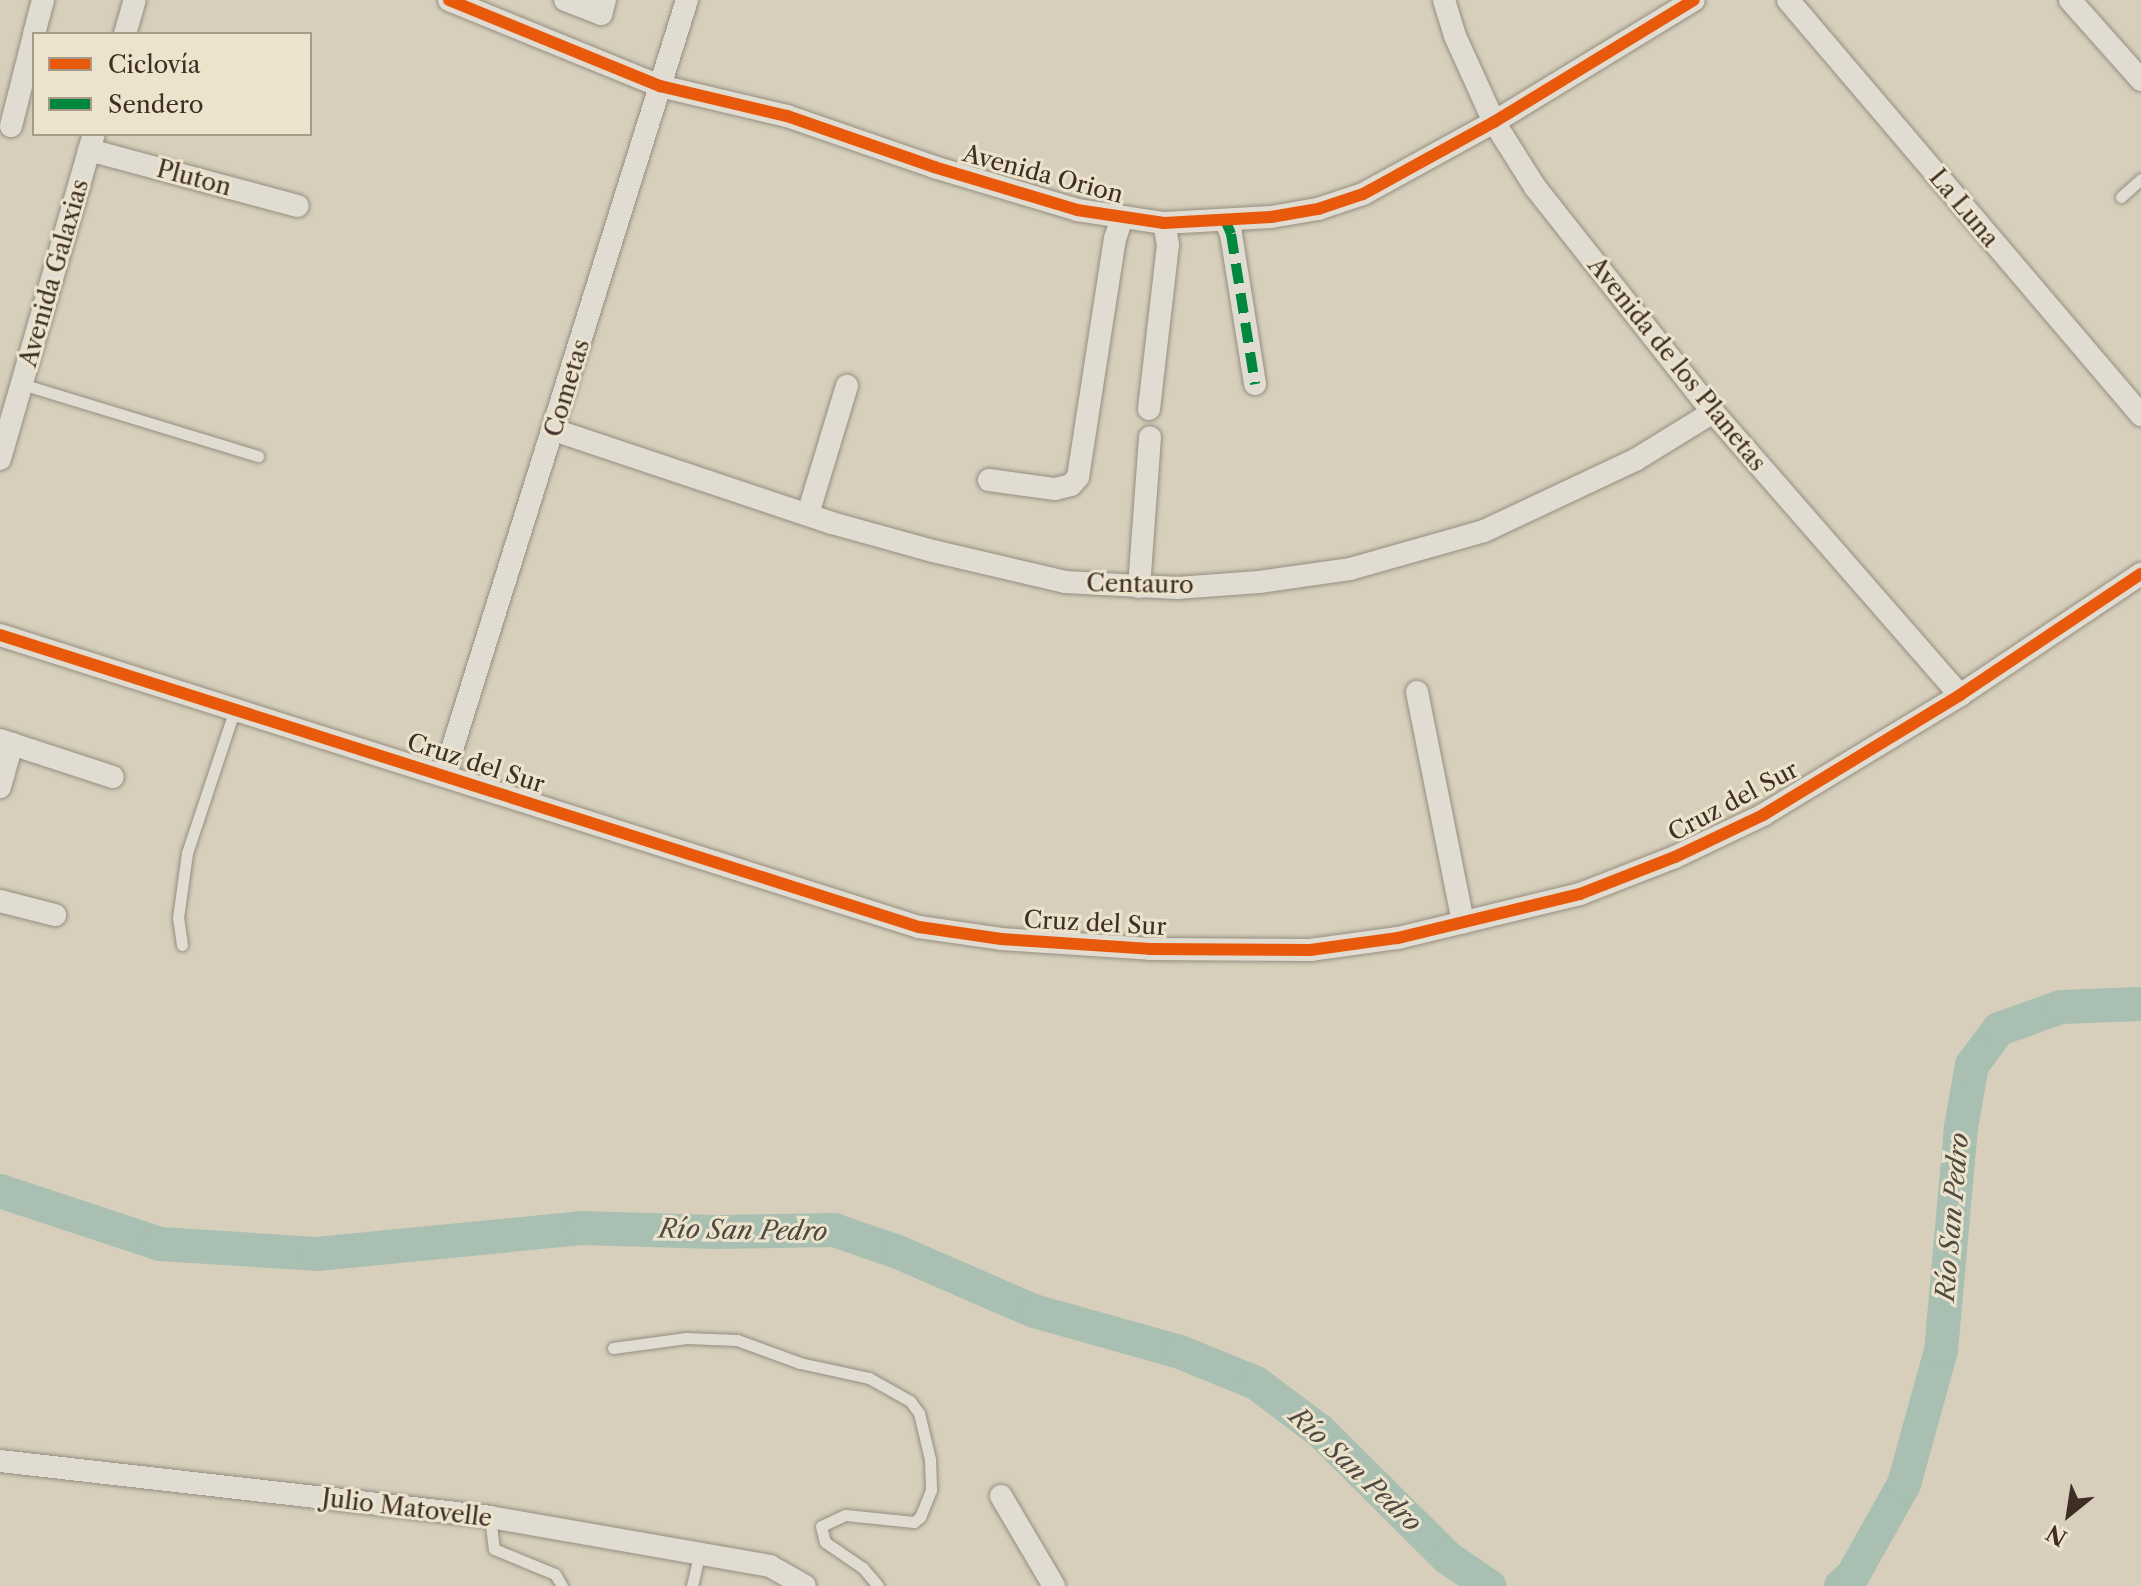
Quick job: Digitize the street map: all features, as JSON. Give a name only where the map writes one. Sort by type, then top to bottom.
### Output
[{"type":"street","points":[[35,32],[43,0]]},
{"type":"street","points":[[126,32],[135,0]]},
{"type":"street","name":"Avenida Orion","points":[[449,0],[498,9],[660,86],[787,116],[948,171],[1077,210],[1121,220],[1164,223],[1226,222],[1318,209],[1363,194],[1494,122],[1694,0]]},
{"type":"street","points":[[565,0],[601,14],[605,0]]},
{"type":"street","name":"Cometas","points":[[444,775],[687,0]]},
{"type":"street","name":"Avenida de los Planetas","points":[[1444,0],[1455,36],[1494,122],[1535,187],[1713,412],[1960,695]]},
{"type":"street","name":"La Luna","points":[[1788,0],[2141,415]]},
{"type":"street","points":[[2070,0],[2141,80]]},
{"type":"street","points":[[11,126],[32,43]]},
{"type":"street","name":"Pluton","points":[[92,142],[298,206]]},
{"type":"street","name":"Avenida Galaxias","points":[[0,459],[92,142]]},
{"type":"street","points":[[989,480],[1055,489],[1071,485],[1078,477],[1115,239],[1121,220]]},
{"type":"street","points":[[1226,222],[1231,234],[1255,384]]},
{"type":"street","points":[[1149,409],[1168,245],[1164,223]]},
{"type":"street","points":[[808,514],[847,386]]},
{"type":"street","name":"Centauro","points":[[554,430],[808,514],[1003,569],[1065,582],[1139,587],[1259,582],[1350,569],[1484,531],[1635,460],[1713,412]]},
{"type":"street","points":[[1139,587],[1150,437]]},
{"type":"street","name":"Cruz del Sur","points":[[0,635],[234,712],[444,775],[848,907],[919,927],[1001,939],[1150,949],[1310,950],[1398,938],[1580,894],[1675,857],[1763,815],[1960,695],[2141,574]]},
{"type":"street","points":[[1417,692],[1463,922]]},
{"type":"street","points":[[0,787],[6,742],[113,777]]},
{"type":"street","points":[[0,901],[55,915]]},
{"type":"street","name":"Julio Matovelle","points":[[0,1461],[490,1517],[770,1566],[805,1586]]},
{"type":"street","points":[[1001,1496],[1054,1586]]},
{"type":"lane","points":[[2121,197],[2141,179]]},
{"type":"lane","points":[[22,384],[258,456]]},
{"type":"lane","points":[[182,945],[178,918],[187,853],[234,712]]},
{"type":"lane","points":[[613,1348],[678,1338],[737,1340],[800,1363],[869,1378],[910,1401],[919,1413],[930,1459],[931,1490],[920,1517],[914,1522],[845,1515],[821,1526],[825,1542],[863,1568],[878,1586]]},
{"type":"lane","points":[[490,1517],[494,1549],[555,1574],[562,1586]]},
{"type":"lane","points":[[692,1586],[701,1552]]},
{"type":"waterway","name":"Río San Pedro","points":[[1841,1586],[1853,1575],[1904,1484],[1941,1351],[1961,1127],[1972,1065],[1999,1029],[2061,1007],[2141,1004]]},
{"type":"waterway","name":"Río San Pedro","points":[[0,1191],[160,1244],[317,1254],[581,1228],[716,1232],[834,1230],[898,1252],[1034,1311],[1180,1352],[1256,1383],[1320,1431],[1448,1558],[1489,1586]]},
{"type":"marked path","points":[[1226,222],[1231,234],[1255,384]]},
{"type":"cycle path","points":[[449,0],[660,86],[787,116],[934,167],[1077,210],[1164,223],[1271,217],[1318,209],[1363,194],[1494,122],[1694,0]]},
{"type":"cycle path","points":[[0,635],[919,927],[1001,939],[1150,949],[1310,950],[1398,938],[1580,894],[1675,857],[1763,815],[1960,695],[2141,574]]}]
